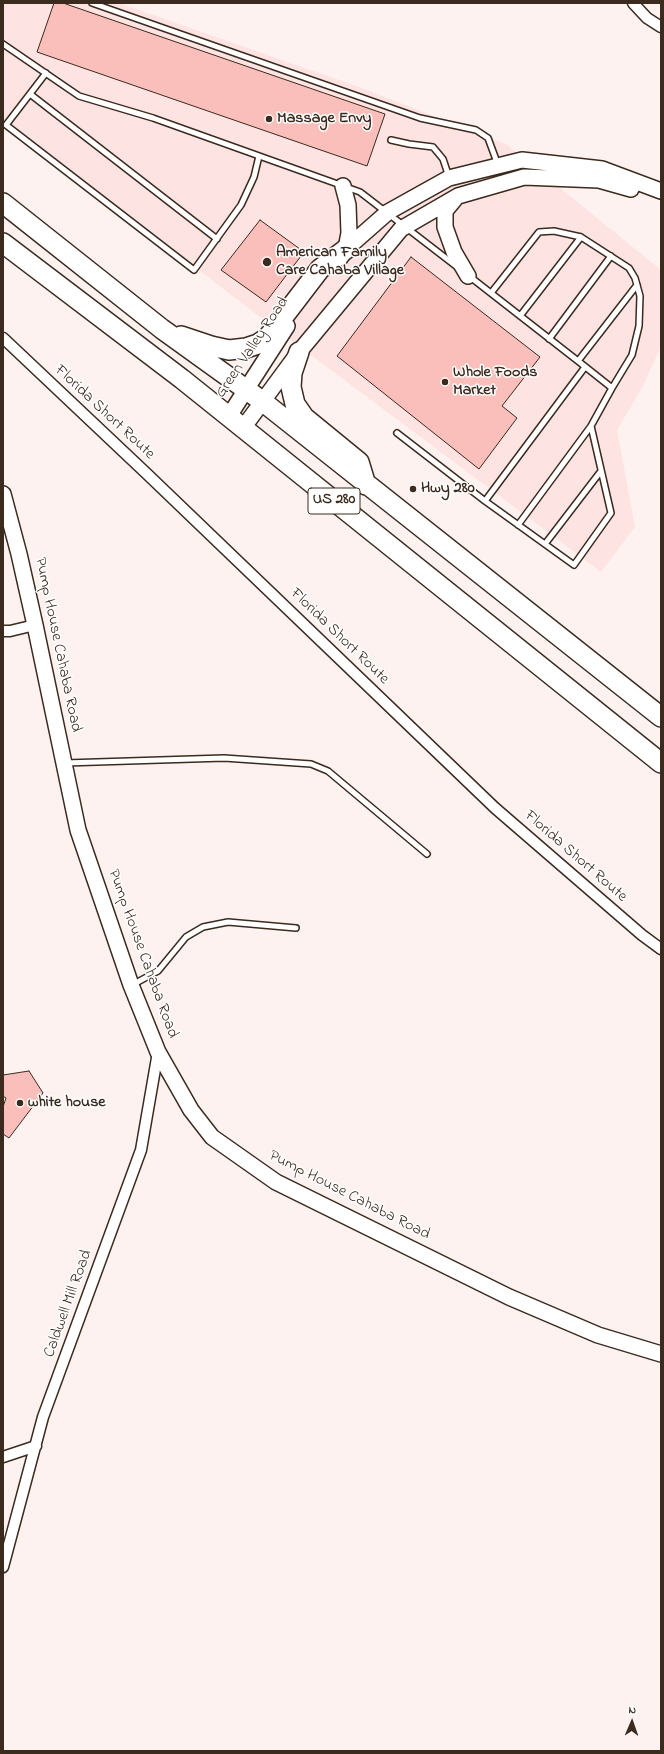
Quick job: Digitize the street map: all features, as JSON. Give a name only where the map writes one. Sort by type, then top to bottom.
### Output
[{"type":"highway","name":"US 280","points":[[3,203],[162,329],[262,401],[366,485],[661,717]]},
{"type":"highway","name":"US 280","points":[[3,244],[182,379],[661,763]]},
{"type":"highway","points":[[162,329],[211,346],[229,350],[246,348],[258,344],[268,337],[320,269],[346,249]]},
{"type":"highway","points":[[298,352],[292,373],[291,387],[295,404],[309,421],[359,462],[366,485]]},
{"type":"street","points":[[633,3],[647,18],[661,27]]},
{"type":"street","name":"Green Valley Road","points":[[236,422],[246,389],[282,333],[346,249],[388,212],[449,178],[522,160],[602,169],[661,191]]},
{"type":"street","points":[[236,422],[262,401],[298,352],[400,229],[458,196],[524,177],[599,180],[661,197]]},
{"type":"street","points":[[343,186],[348,205],[349,233],[346,249]]},
{"type":"street","points":[[458,196],[445,211],[445,227],[454,252],[468,276]]},
{"type":"street","name":"Florida Short Route","points":[[3,338],[495,808],[661,949]]},
{"type":"street","name":"Pump House Cahaba Road","points":[[3,494],[19,554],[35,625],[78,830],[131,985],[158,1052],[191,1110],[212,1138],[276,1182],[509,1297],[598,1335],[661,1354]]},
{"type":"street","points":[[3,631],[10,631],[35,625]]},
{"type":"street","name":"Caldwell Mill Road","points":[[3,1567],[49,1402],[141,1150],[158,1052]]},
{"type":"street","points":[[3,1457],[36,1446]]},
{"type":"lane","points":[[92,3],[420,118],[476,130],[488,138],[498,166]]},
{"type":"lane","points":[[3,44],[79,96],[153,118],[360,192],[388,212],[612,388]]},
{"type":"lane","points":[[46,73],[6,125],[194,270],[248,193],[259,156]]},
{"type":"lane","points":[[30,94],[216,239]]},
{"type":"lane","points":[[391,140],[432,147],[443,159],[449,178]]},
{"type":"lane","points":[[491,293],[539,232],[554,231],[581,237],[629,268],[637,285],[640,296],[639,326],[632,355],[591,426],[518,525]]},
{"type":"lane","points":[[520,316],[581,237]]},
{"type":"lane","points":[[549,339],[611,256]]},
{"type":"lane","points":[[578,361],[637,285]]},
{"type":"lane","points":[[485,501],[585,367]]},
{"type":"lane","points":[[397,433],[485,501],[574,565],[611,514],[591,426]]},
{"type":"lane","points":[[545,544],[601,471]]},
{"type":"lane","points":[[64,763],[224,758],[311,764],[328,771],[427,854]]},
{"type":"lane","points":[[131,985],[158,971],[186,937],[203,927],[228,922],[296,928]]},
{"type":"shaded area","points":[[3,3],[119,3],[359,87],[506,144],[661,270],[661,346],[643,386],[617,430],[635,527],[601,572],[252,311],[3,119]]},
{"type":"building","points":[[54,3],[63,3],[385,114],[367,166],[37,52]]},
{"type":"building","points":[[260,220],[304,252],[266,302],[221,270]]},
{"type":"building","name":"Whole Foods Market","points":[[411,257],[540,357],[502,406],[517,418],[479,469],[337,356]]},
{"type":"building","name":"white house","points":[[29,1071],[43,1093],[9,1138],[3,1134],[3,1107],[6,1098],[3,1096],[3,1075]]},
{"type":"place","name":"Massage Envy","points":[[269,119]]},
{"type":"place","name":"American Family Care Cahaba Village","points":[[267,262]]},
{"type":"place","name":"Whole Foods Market","points":[[445,382]]},
{"type":"place","name":"Hwy 280","points":[[413,489]]},
{"type":"place","name":"white house","points":[[20,1103]]}]
